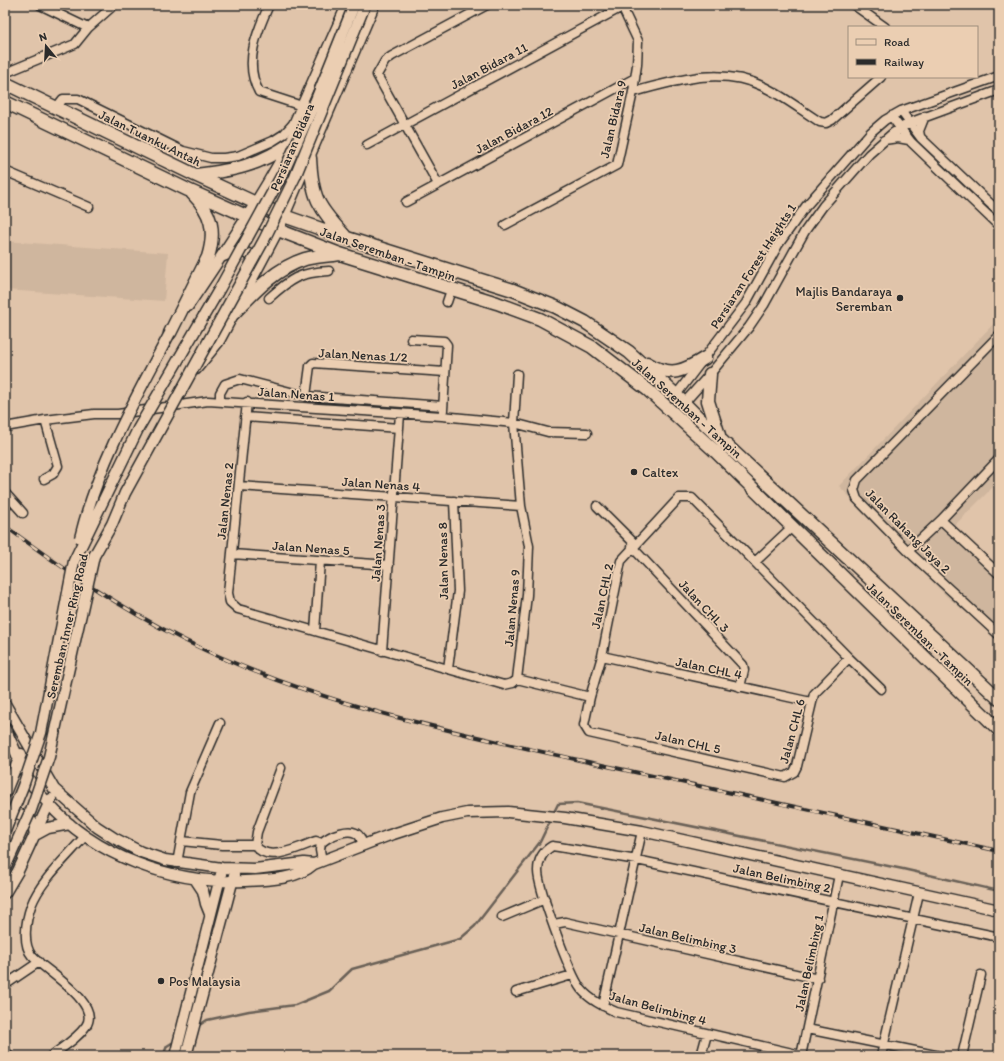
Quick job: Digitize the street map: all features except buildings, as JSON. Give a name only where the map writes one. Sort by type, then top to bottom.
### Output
[{"type":"highway","name":"Jalan Tuanku Antah","points":[[5,83],[195,175],[284,216]]},
{"type":"highway","points":[[5,102],[188,190],[278,230]]},
{"type":"highway","points":[[195,175],[246,166],[268,158],[290,144]]},
{"type":"highway","points":[[310,158],[311,183],[314,194],[324,211],[347,238]]},
{"type":"highway","points":[[170,333],[208,257],[212,245],[213,232],[206,210],[200,201],[188,190]]},
{"type":"highway","name":"Jalan Seremban - Tampin","points":[[284,216],[347,238],[513,290],[556,307],[585,322],[629,352],[680,399],[722,441],[999,699]]},
{"type":"highway","name":"Jalan Seremban - Tampin","points":[[278,230],[340,254],[451,290],[497,303],[540,319],[592,347],[648,390],[716,452],[999,730]]},
{"type":"highway","points":[[234,313],[269,279],[290,265],[306,259],[340,254]]},
{"type":"highway","points":[[629,352],[654,368],[671,372],[684,371],[705,358]]},
{"type":"highway","points":[[710,374],[708,401],[722,441]]},
{"type":"main road","name":"Persiaran Bidara","points":[[74,561],[86,514],[103,464],[120,427],[170,333],[221,257],[290,144],[304,107],[349,5]]},
{"type":"main road","name":"Persiaran Bidara","points":[[220,288],[285,169],[315,102],[354,5]]},
{"type":"main road","name":"Persiaran Bidara","points":[[233,294],[264,240],[295,177],[366,5]]},
{"type":"main road","name":"Persiaran Bidara","points":[[187,380],[219,341],[278,230],[374,5]]},
{"type":"main road","points":[[268,181],[271,191],[276,193],[291,191],[298,186]]},
{"type":"main road","points":[[221,257],[236,251],[244,252],[253,259],[257,269]]},
{"type":"main road","name":"Seremban Inner Ring Road","points":[[5,831],[23,786],[41,733],[74,561],[138,429],[220,288]]},
{"type":"main road","name":"Seremban Inner Ring Road","points":[[5,868],[31,810],[50,757],[94,556],[112,524],[125,493],[233,294]]},
{"type":"main road","points":[[5,704],[54,789],[97,826],[114,838],[142,852],[177,863],[235,869],[275,868],[304,863],[318,863]]},
{"type":"main road","points":[[5,729],[31,784],[49,804],[85,836],[122,858],[157,870],[195,879],[233,881],[289,876],[307,871],[318,863],[419,824],[468,813],[508,812],[565,818],[642,832],[999,910]]},
{"type":"main road","points":[[5,793],[19,758],[27,744]]},
{"type":"main road","points":[[5,893],[35,835],[54,789]]},
{"type":"main road","points":[[5,814],[9,812],[22,815],[32,822],[35,835]]},
{"type":"main road","points":[[35,835],[48,828],[70,824]]},
{"type":"main road","points":[[186,1056],[184,1043],[210,914],[222,868]]},
{"type":"main road","points":[[188,1027],[233,881],[235,869]]},
{"type":"main road","points":[[195,879],[203,891],[210,914]]},
{"type":"main road","points":[[174,1056],[184,1043]]},
{"type":"street","points":[[40,5],[88,28]]},
{"type":"street","points":[[5,73],[75,44],[88,28],[114,5]]},
{"type":"street","points":[[269,5],[255,38],[252,68],[256,87],[259,92],[304,107]]},
{"type":"street","points":[[56,108],[63,99],[78,99],[183,151],[211,158],[224,158],[251,152],[273,141],[293,124],[304,107],[346,5]]},
{"type":"street","points":[[438,184],[377,75],[385,61],[392,56],[487,5]]},
{"type":"street","points":[[854,5],[884,26]]},
{"type":"street","name":"Jalan Bidara 11","points":[[367,145],[621,6]]},
{"type":"street","name":"Jalan Bidara 9","points":[[505,225],[617,165],[633,92],[638,41],[621,6]]},
{"type":"street","points":[[633,92],[685,78],[716,76],[735,78],[762,86],[820,122],[826,123],[832,120],[880,78]]},
{"type":"street","name":"Persiaran Forest Heights 1","points":[[680,399],[705,358],[746,303],[778,246],[806,206],[871,132],[891,116],[901,111],[924,101],[999,76]]},
{"type":"street","name":"Jalan Bidara 12","points":[[406,202],[634,78]]},
{"type":"street","name":"Persiaran Forest Heights 1","points":[[680,399],[710,374],[749,327],[764,305],[792,253],[823,206],[869,154],[884,140],[909,123],[999,90]]},
{"type":"street","points":[[901,111],[920,136],[999,212]]},
{"type":"street","points":[[891,116],[899,129],[909,140],[999,226]]},
{"type":"street","points":[[920,136],[919,131],[925,116]]},
{"type":"street","points":[[884,140],[898,138],[909,140]]},
{"type":"street","points":[[5,171],[89,208]]},
{"type":"street","points":[[269,298],[297,276],[329,271]]},
{"type":"street","points":[[447,302],[451,290]]},
{"type":"street","name":"Jalan Rahang Jaya 2","points":[[999,335],[857,480],[854,490],[857,499],[908,551],[999,635]]},
{"type":"street","points":[[411,339],[444,341],[447,345],[442,416]]},
{"type":"street","name":"Jalan Nenas 1/2","points":[[306,396],[310,366],[313,363],[446,372]]},
{"type":"street","name":"Jalan Nenas 9","points":[[517,374],[514,423],[521,506],[529,546],[527,595],[517,679]]},
{"type":"street","points":[[220,401],[220,393],[225,384],[240,379],[306,396],[443,406]]},
{"type":"street","points":[[290,405],[292,392]]},
{"type":"street","name":"Jalan Nenas 1","points":[[5,427],[86,415],[118,414],[208,401],[220,401],[442,416],[514,423],[548,432],[586,433]]},
{"type":"street","name":"Jalan Nenas 2","points":[[247,402],[228,593],[230,602],[238,609],[315,631]]},
{"type":"street","name":"Jalan Nenas 3","points":[[382,651],[400,414]]},
{"type":"street","points":[[245,417],[399,428]]},
{"type":"street","points":[[44,479],[53,474],[58,466],[45,420]]},
{"type":"street","points":[[908,551],[941,520],[999,459]]},
{"type":"street","name":"Jalan Nenas 4","points":[[238,486],[521,506]]},
{"type":"street","points":[[5,493],[23,514]]},
{"type":"street","name":"Jalan CHL 2","points":[[584,725],[590,697],[602,656],[621,561],[633,546],[679,498],[684,496],[692,498],[755,562]]},
{"type":"street","name":"Jalan Nenas 8","points":[[448,669],[458,591],[454,501]]},
{"type":"street","points":[[597,506],[633,546]]},
{"type":"street","points":[[941,520],[999,574]]},
{"type":"street","points":[[792,527],[755,562],[881,689]]},
{"type":"street","name":"Jalan CHL 3","points":[[633,546],[743,665],[744,670],[740,687]]},
{"type":"street","name":"Jalan Nenas 5","points":[[232,554],[389,566]]},
{"type":"street","points":[[320,561],[315,631],[504,685],[513,683],[517,679],[590,697]]},
{"type":"street","name":"Jalan CHL 4","points":[[602,656],[811,702]]},
{"type":"street","name":"Jalan CHL 6","points":[[790,775],[796,766],[811,702],[817,689],[849,658]]},
{"type":"street","points":[[177,863],[190,792],[220,723]]},
{"type":"street","name":"Jalan CHL 5","points":[[584,725],[589,733],[690,754],[778,777],[790,775]]},
{"type":"street","points":[[255,845],[257,832],[282,768]]},
{"type":"street","points":[[603,1006],[642,832]]},
{"type":"street","points":[[318,863],[322,843],[334,835],[353,833],[360,837],[363,846]]},
{"type":"street","points":[[51,1056],[71,1042],[87,1025],[88,1013],[82,1000],[32,956],[27,943],[27,928],[31,905],[40,889],[85,836]]},
{"type":"street","points":[[181,841],[222,845],[255,845],[262,852],[270,854],[280,853],[316,841],[322,843]]},
{"type":"street","name":"Jalan Belimbing 4","points":[[559,847],[552,846],[546,849],[539,860],[538,880],[572,975],[582,990],[603,1006],[616,1012],[801,1055]]},
{"type":"street","name":"Jalan Belimbing 2","points":[[559,847],[636,860],[913,920],[999,937]]},
{"type":"street","name":"Jalan Belimbing 1","points":[[801,1055],[839,875]]},
{"type":"street","points":[[881,1056],[919,893]]},
{"type":"street","points":[[502,917],[544,899]]},
{"type":"street","name":"Jalan Belimbing 3","points":[[554,924],[565,922],[818,979]]},
{"type":"street","points":[[5,985],[39,962]]},
{"type":"street","points":[[516,992],[572,975]]},
{"type":"street","points":[[962,1056],[981,975]]},
{"type":"street","points":[[807,1029],[884,1044],[921,1054],[940,1056]]},
{"type":"street","points":[[702,1056],[707,1034]]},
{"type":"street","points":[[5,1050],[9,1056]]},
{"type":"shaded area","points":[[5,241],[168,253],[164,301],[5,290]]},
{"type":"shaded area","points":[[999,318],[999,481],[953,527],[999,568],[999,639],[946,596],[839,486]]},
{"type":"waterway","points":[[553,814],[558,804],[577,803],[903,869],[999,891]]},
{"type":"waterway","points":[[198,1026],[207,1020],[249,1011],[295,1005],[329,991],[352,969],[460,939],[475,926],[540,842],[551,819]]},
{"type":"waterway","points":[[163,1056],[167,1046],[175,1041]]},
{"type":"railway","points":[[5,526],[92,587],[137,615],[160,628],[231,662],[279,681],[377,712],[427,725],[684,783],[999,851]]},
{"type":"place","name":"Majlis Bandaraya Seremban","points":[[900,298]]},
{"type":"place","name":"Caltex","points":[[634,472]]},
{"type":"place","name":"Pos Malaysia","points":[[161,981]]}]
